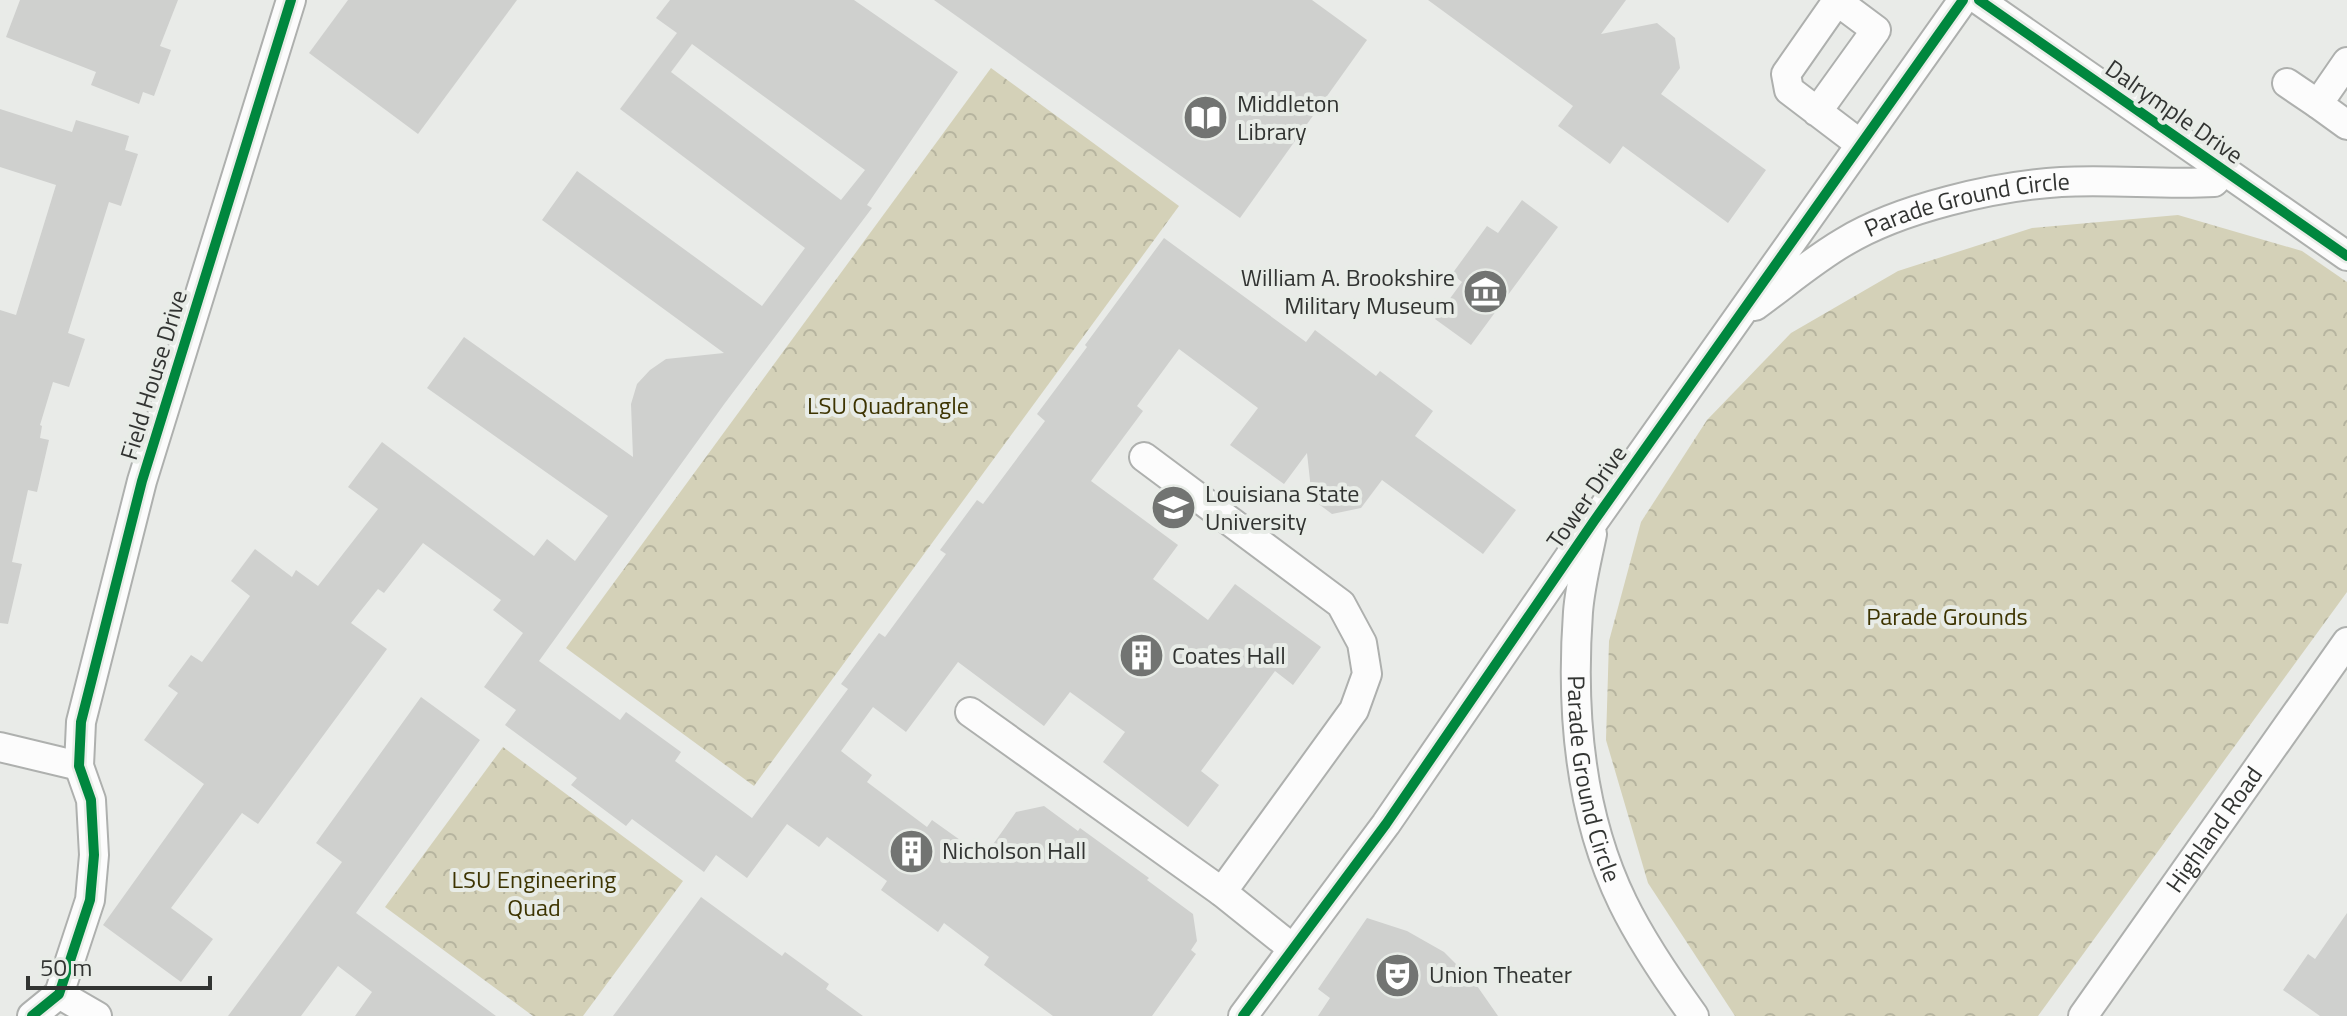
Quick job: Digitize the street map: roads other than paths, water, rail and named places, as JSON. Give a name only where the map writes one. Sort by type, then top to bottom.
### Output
[{"type":"street","name":"Field House Drive","points":[[79,766],[81,722],[142,481],[291,0]]},
{"type":"street","name":"Tower Drive","points":[[1243,1016],[1386,824],[1594,521],[1963,0]]},
{"type":"street","name":"Dalrymple Drive","points":[[1979,0],[2347,256]]},
{"type":"street","points":[[2318,104],[2347,62]]},
{"type":"street","points":[[2287,83],[2347,125]]},
{"type":"street","points":[[1817,112],[1860,144]]},
{"type":"street","name":"Parade Ground Circle","points":[[1735,321],[1844,242],[1894,219],[1934,206],[1978,194],[2063,182],[2214,182],[2224,171]]},
{"type":"street","points":[[1144,457],[1341,604],[1362,643],[1365,658],[1367,674],[1354,710],[1222,892]]},
{"type":"street","name":"Parade Ground Circle","points":[[1594,521],[1579,608],[1577,644],[1576,703],[1587,791],[1596,832],[1623,902],[1672,986],[1694,1016]]},
{"type":"street","name":"Highland Road","points":[[2083,1016],[2347,642]]},
{"type":"street","points":[[970,712],[1222,892],[1292,948]]},
{"type":"street","points":[[0,747],[79,766],[91,800],[94,855],[90,900],[59,994],[32,1016]]},
{"type":"street","points":[[59,994],[97,1016]]},
{"type":"place","name":"Middleton Library","points":[[1206,118]]},
{"type":"place","name":"William A. Brookshire Military Museum","points":[[1486,292]]},
{"type":"place","name":"Louisiana State University","points":[[1174,508]]},
{"type":"place","name":"Coates Hall","points":[[1141,656]]},
{"type":"place","name":"Nicholson Hall","points":[[911,851]]},
{"type":"place","name":"Union Theater","points":[[1398,975]]},
{"type":"park label","name":"LSU Quadrangle","points":[[888,406]]},
{"type":"park label","name":"Parade Grounds","points":[[1947,617]]},
{"type":"park label","name":"LSU Engineering Quad","points":[[534,894]]}]
